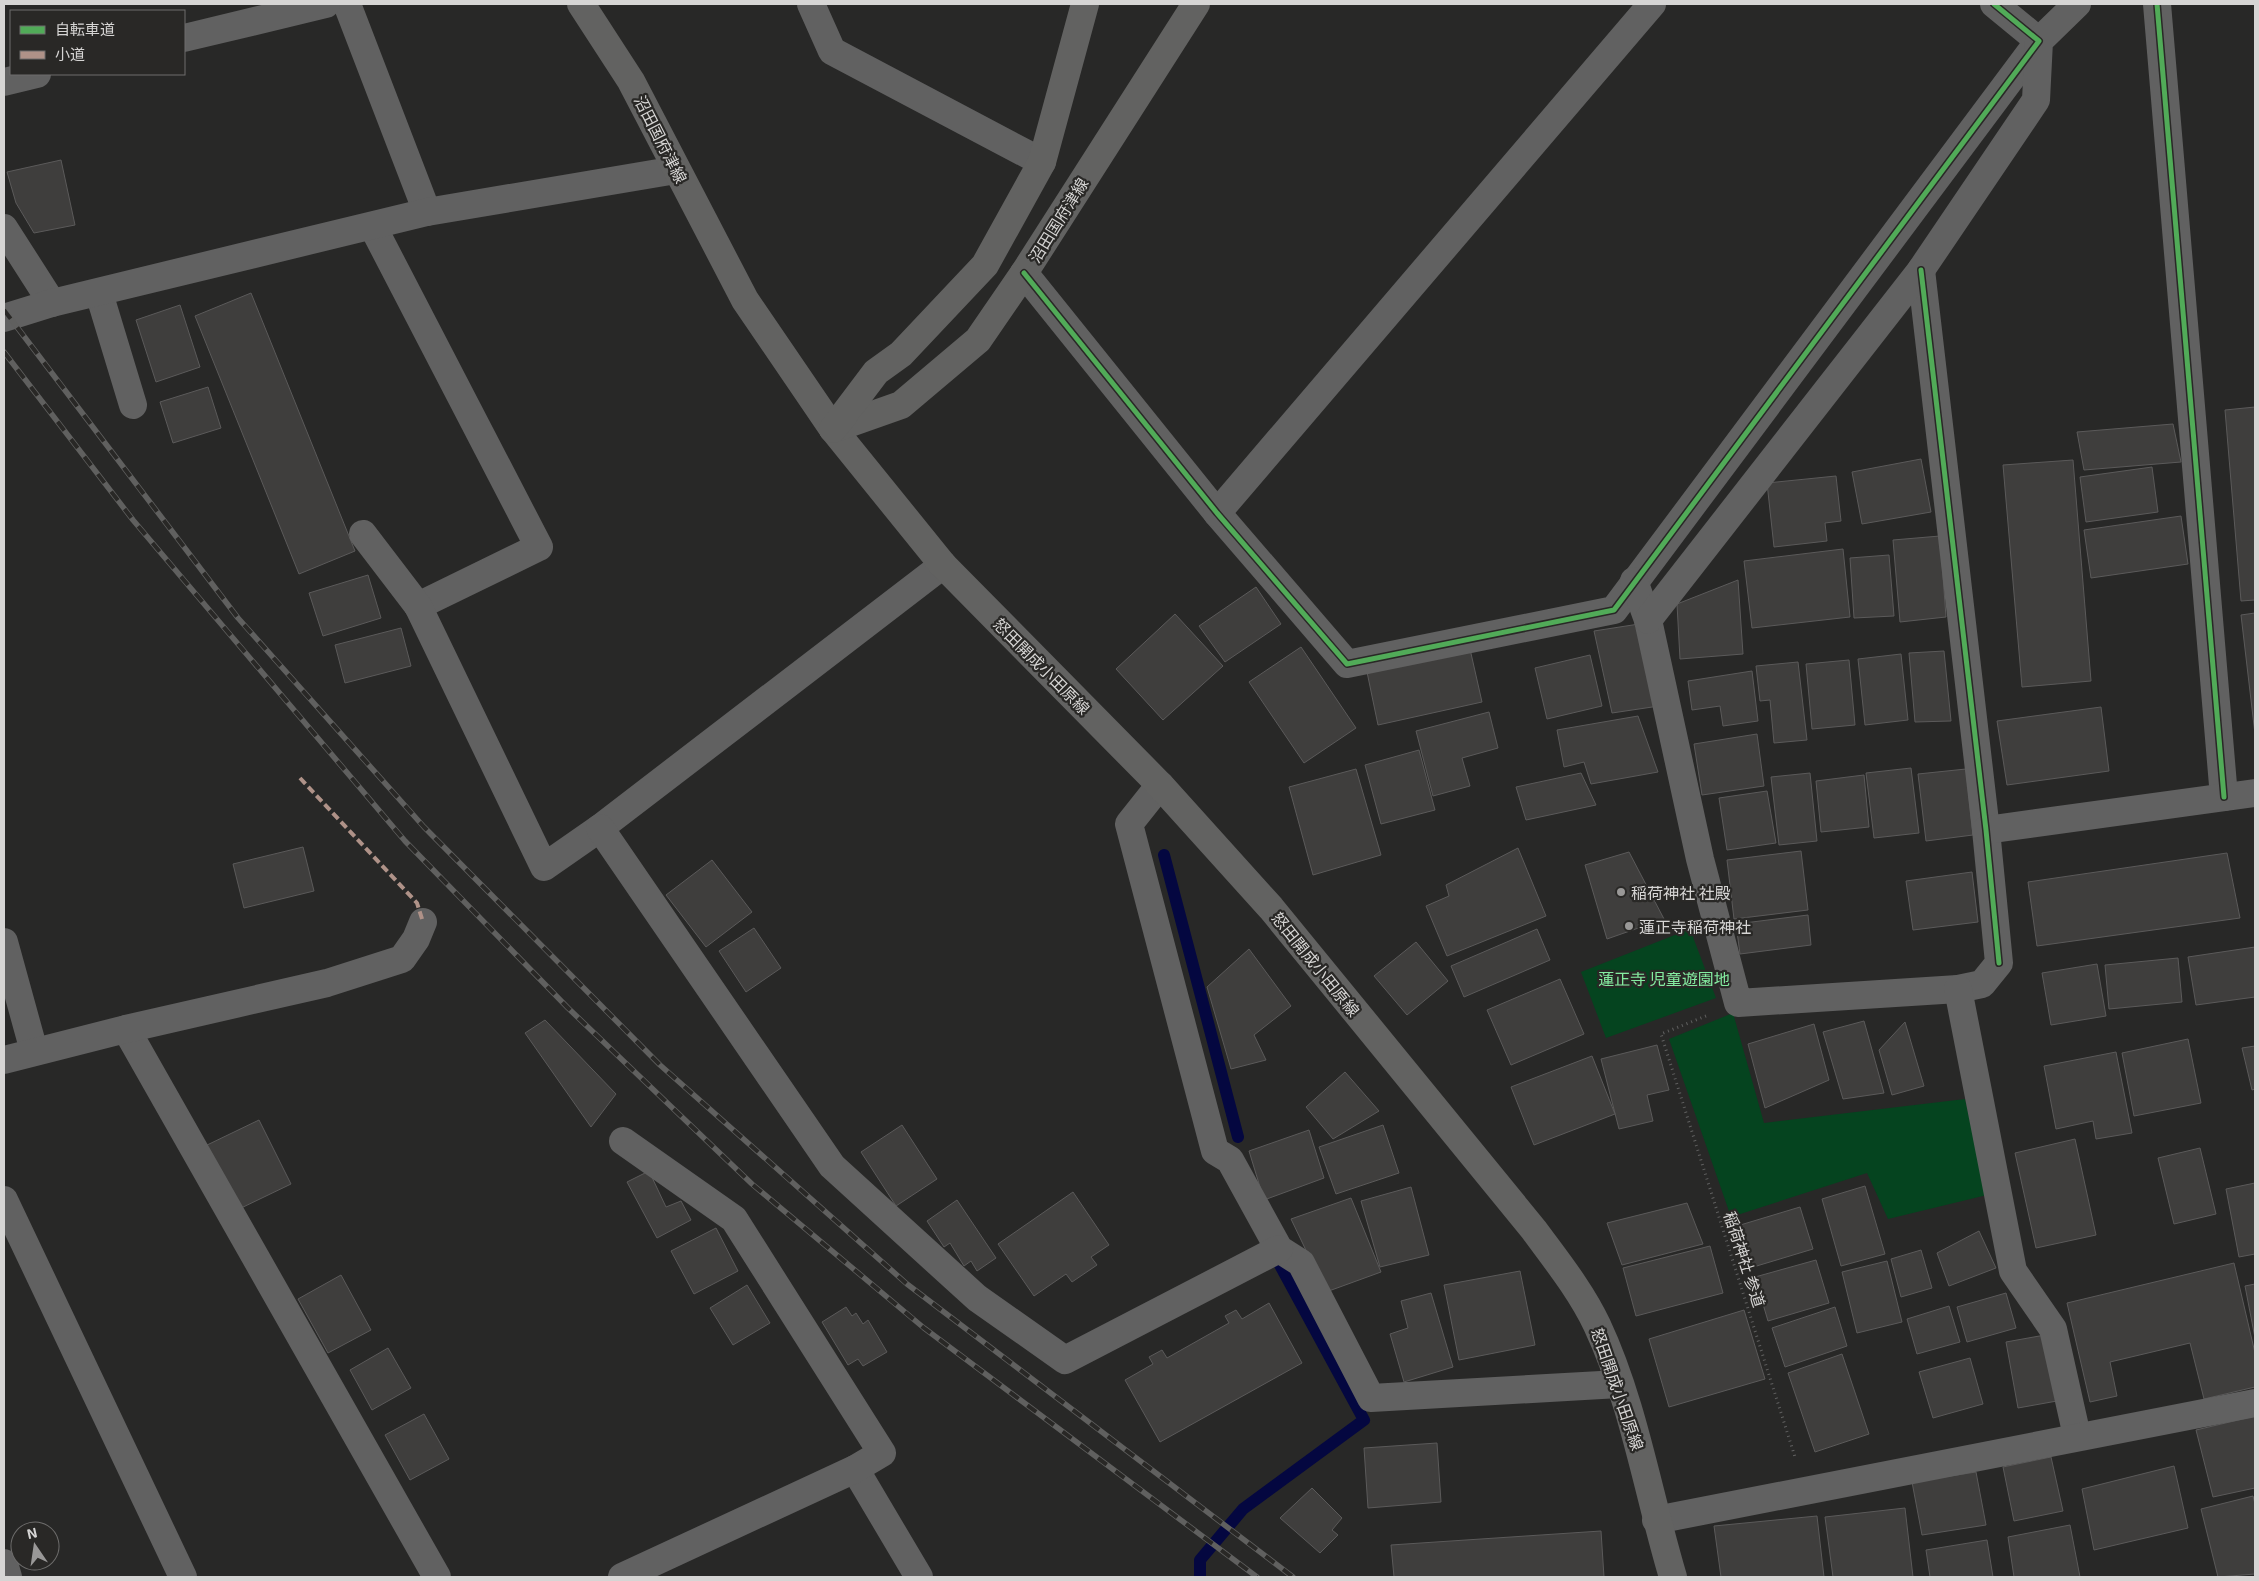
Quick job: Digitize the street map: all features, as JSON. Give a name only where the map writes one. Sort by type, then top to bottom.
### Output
[{"type":"main road","name":"沼田国府津線","points":[[581,4],[631,81],[745,300],[833,429],[901,405],[978,340],[1024,273],[1196,4]]},
{"type":"main road","points":[[833,429],[876,372],[901,354],[985,265],[1042,162],[1085,4]]},
{"type":"main road","name":"怒田開成小田原線","points":[[833,429],[943,565],[1160,785],[1271,908],[1534,1230],[1567,1276],[1597,1325],[1619,1384],[1640,1451],[1656,1520],[1673,1577]]},
{"type":"street","points":[[185,38],[326,4]]},
{"type":"street","points":[[348,4],[427,212]]},
{"type":"street","points":[[811,4],[832,51],[1042,162]]},
{"type":"street","points":[[1217,513],[1652,4]]},
{"type":"street","points":[[1994,4],[2039,41]]},
{"type":"street","points":[[1024,273],[1217,513],[1347,664],[1614,610],[2039,41],[2077,4]]},
{"type":"street","points":[[2157,4],[2224,797]]},
{"type":"street","points":[[1648,620],[1921,270],[2036,100],[2039,41]]},
{"type":"street","points":[[4,82],[33,75]]},
{"type":"street","points":[[4,318],[52,303],[373,227],[427,212],[676,170]]},
{"type":"street","points":[[373,227],[539,546],[418,606]]},
{"type":"street","points":[[4,228],[52,303]]},
{"type":"street","points":[[1634,581],[1648,620],[1700,860],[1738,1004],[1958,990],[1982,984],[1999,963],[1986,830],[1921,270]]},
{"type":"street","points":[[99,293],[133,405]]},
{"type":"street","points":[[363,534],[418,606],[544,868],[600,828],[943,565]]},
{"type":"street","points":[[1160,785],[1129,824],[1215,1152],[1230,1160],[1279,1249],[1301,1264],[1370,1398],[1619,1384]]},
{"type":"street","points":[[1986,830],[2255,793]]},
{"type":"street","points":[[600,828],[832,1166],[977,1298],[1064,1360],[1279,1249]]},
{"type":"street","points":[[4,1060],[126,1029],[327,983],[402,959],[416,939],[423,922]]},
{"type":"street","points":[[4,942],[34,1051]]},
{"type":"street","points":[[1958,990],[2013,1271],[2053,1329],[2077,1436]]},
{"type":"street","points":[[126,1029],[437,1577]]},
{"type":"street","points":[[622,1577],[855,1469],[882,1453],[734,1219],[624,1141]]},
{"type":"street","points":[[4,1200],[183,1577]]},
{"type":"street","points":[[1656,1520],[2077,1436],[2255,1403]]},
{"type":"street","points":[[855,1469],[919,1577]]},
{"type":"street","points":[[4,1563],[8,1577]]},
{"type":"green space","name":"蓮正寺 児童遊園地","points":[[1690,929],[1716,998],[1606,1038],[1581,972]]},
{"type":"green space","points":[[1733,1013],[1764,1123],[1965,1099],[1987,1195],[1888,1219],[1867,1173],[1731,1217],[1669,1039]]},
{"type":"building","points":[[61,160],[75,225],[34,233],[16,203],[7,172]]},
{"type":"building","points":[[251,293],[355,551],[299,574],[195,316]]},
{"type":"building","points":[[180,305],[200,367],[156,382],[136,320]]},
{"type":"building","points":[[208,387],[221,428],[173,443],[160,402]]},
{"type":"building","points":[[2255,407],[2255,600],[2241,601],[2225,410]]},
{"type":"building","points":[[2173,424],[2181,462],[2084,470],[2077,432]]},
{"type":"building","points":[[1921,459],[1931,512],[1862,524],[1852,472]]},
{"type":"building","points":[[2073,460],[2091,681],[2022,687],[2003,465]]},
{"type":"building","points":[[2152,467],[2158,512],[2086,522],[2080,477]]},
{"type":"building","points":[[1836,476],[1841,521],[1825,523],[1827,541],[1774,547],[1767,483]]},
{"type":"building","points":[[2181,516],[2188,564],[2091,578],[2084,530]]},
{"type":"building","points":[[1940,536],[1946,617],[1900,622],[1893,540]]},
{"type":"building","points":[[1843,549],[1850,617],[1752,628],[1744,561]]},
{"type":"building","points":[[1889,555],[1894,616],[1854,618],[1850,558]]},
{"type":"building","points":[[368,575],[381,618],[323,636],[309,593]]},
{"type":"building","points":[[1738,580],[1743,654],[1680,659],[1677,604]]},
{"type":"building","points":[[1256,587],[1281,624],[1225,662],[1199,626]]},
{"type":"building","points":[[2255,613],[2255,734],[2241,615]]},
{"type":"building","points":[[1175,614],[1223,666],[1163,720],[1116,669]]},
{"type":"building","points":[[1639,624],[1659,706],[1612,713],[1594,631]]},
{"type":"building","points":[[401,628],[411,666],[345,683],[335,645]]},
{"type":"building","points":[[1301,647],[1356,728],[1304,763],[1249,682]]},
{"type":"building","points":[[1470,649],[1482,702],[1378,725],[1367,672]]},
{"type":"building","points":[[1944,651],[1951,721],[1915,722],[1909,653]]},
{"type":"building","points":[[1901,654],[1908,720],[1865,725],[1858,659]]},
{"type":"building","points":[[1590,655],[1602,706],[1547,719],[1535,668]]},
{"type":"building","points":[[1849,660],[1855,725],[1812,729],[1806,664]]},
{"type":"building","points":[[1798,662],[1807,740],[1774,743],[1770,700],[1760,701],[1756,666]]},
{"type":"building","points":[[1752,671],[1758,721],[1723,726],[1720,706],[1692,710],[1688,681]]},
{"type":"building","points":[[2101,707],[2109,771],[2007,785],[1997,721]]},
{"type":"building","points":[[1489,712],[1498,748],[1462,758],[1470,786],[1433,796],[1416,731]]},
{"type":"building","points":[[1638,716],[1658,772],[1591,784],[1584,762],[1564,767],[1557,730]]},
{"type":"building","points":[[1757,734],[1764,786],[1702,795],[1694,744]]},
{"type":"building","points":[[1419,750],[1435,810],[1381,824],[1365,765]]},
{"type":"building","points":[[1911,768],[1919,833],[1874,838],[1866,773]]},
{"type":"building","points":[[1356,769],[1381,855],[1313,875],[1289,787]]},
{"type":"building","points":[[1966,769],[1973,835],[1926,841],[1918,774]]},
{"type":"building","points":[[1581,773],[1596,805],[1526,820],[1516,787]]},
{"type":"building","points":[[1810,773],[1817,841],[1779,845],[1771,777]]},
{"type":"building","points":[[1864,775],[1869,827],[1821,832],[1816,781]]},
{"type":"building","points":[[1767,791],[1776,843],[1727,850],[1719,798]]},
{"type":"building","points":[[303,847],[314,891],[244,908],[233,864]]},
{"type":"building","points":[[1518,848],[1546,916],[1447,956],[1426,906],[1449,896],[1446,885]]},
{"type":"building","points":[[1801,851],[1808,910],[1734,919],[1727,860]]},
{"type":"building","name":"稲荷神社 社殿","points":[[1629,852],[1664,919],[1607,939],[1585,865]]},
{"type":"building","points":[[2227,853],[2240,918],[2037,946],[2028,882]]},
{"type":"building","points":[[712,860],[752,912],[706,947],[666,895]]},
{"type":"building","points":[[1972,872],[1978,922],[1913,930],[1906,881]]},
{"type":"building","points":[[1808,915],[1811,945],[1740,954],[1736,924]]},
{"type":"building","points":[[754,928],[781,968],[746,992],[719,951]]},
{"type":"building","points":[[1537,929],[1550,960],[1464,997],[1451,966]]},
{"type":"building","points":[[1416,942],[1448,981],[1407,1015],[1374,976]]},
{"type":"building","points":[[2255,947],[2255,997],[2196,1005],[2188,957]]},
{"type":"building","points":[[1249,949],[1291,1006],[1254,1035],[1266,1060],[1231,1069],[1207,987]]},
{"type":"building","points":[[2178,958],[2182,1002],[2109,1009],[2105,965]]},
{"type":"building","points":[[2097,964],[2106,1016],[2051,1025],[2042,973]]},
{"type":"building","points":[[1560,979],[1584,1034],[1511,1065],[1487,1010]]},
{"type":"building","points":[[545,1020],[616,1094],[591,1127],[525,1033]]},
{"type":"building","points":[[1864,1021],[1884,1093],[1843,1099],[1823,1032]]},
{"type":"building","points":[[1905,1022],[1924,1086],[1892,1095],[1879,1050]]},
{"type":"building","points":[[1814,1024],[1829,1080],[1765,1108],[1748,1044]]},
{"type":"building","points":[[2188,1039],[2201,1103],[2134,1116],[2122,1053]]},
{"type":"building","points":[[1657,1045],[1669,1090],[1647,1095],[1653,1121],[1619,1129],[1601,1059]]},
{"type":"building","points":[[2255,1046],[2255,1089],[2252,1090],[2242,1048]]},
{"type":"building","points":[[2116,1052],[2132,1133],[2096,1139],[2093,1121],[2056,1129],[2044,1066]]},
{"type":"building","points":[[1592,1056],[1615,1114],[1534,1145],[1511,1087]]},
{"type":"building","points":[[1345,1072],[1379,1111],[1333,1139],[1306,1107]]},
{"type":"building","points":[[259,1120],[291,1184],[237,1210],[205,1146]]},
{"type":"building","points":[[902,1125],[937,1179],[896,1206],[861,1152]]},
{"type":"building","points":[[1383,1125],[1399,1173],[1336,1194],[1319,1147]]},
{"type":"building","points":[[1309,1130],[1324,1178],[1264,1200],[1249,1151]]},
{"type":"building","points":[[2075,1139],[2096,1235],[2036,1248],[2015,1153]]},
{"type":"building","points":[[2200,1148],[2216,1214],[2174,1224],[2158,1158]]},
{"type":"building","points":[[649,1171],[666,1207],[681,1201],[691,1220],[657,1238],[627,1182]]},
{"type":"building","points":[[2255,1183],[2255,1254],[2239,1257],[2226,1189]]},
{"type":"building","points":[[1865,1186],[1885,1254],[1841,1266],[1822,1199]]},
{"type":"building","points":[[1411,1187],[1429,1255],[1380,1267],[1361,1201]]},
{"type":"building","points":[[1073,1192],[1109,1245],[1091,1257],[1097,1265],[1072,1282],[1066,1274],[1034,1296],[998,1244]]},
{"type":"building","points":[[1351,1198],[1381,1272],[1326,1292],[1291,1219]]},
{"type":"building","points":[[957,1200],[996,1258],[977,1271],[971,1261],[964,1266],[950,1243],[944,1247],[927,1221]]},
{"type":"building","points":[[1687,1203],[1703,1244],[1622,1265],[1607,1223]]},
{"type":"building","points":[[1800,1207],[1813,1249],[1750,1268],[1737,1226]]},
{"type":"building","points":[[716,1228],[738,1271],[694,1294],[671,1251]]},
{"type":"building","points":[[1979,1231],[1996,1268],[1949,1286],[1937,1253]]},
{"type":"building","points":[[1710,1246],[1723,1293],[1636,1316],[1623,1268]]},
{"type":"building","points":[[1921,1250],[1932,1288],[1901,1297],[1891,1259]]},
{"type":"building","points":[[1816,1260],[1829,1303],[1768,1321],[1755,1277]]},
{"type":"building","points":[[1887,1261],[1902,1322],[1857,1333],[1842,1272]]},
{"type":"building","points":[[2234,1263],[2255,1353],[2255,1387],[2204,1399],[2190,1343],[2110,1362],[2117,1396],[2090,1402],[2067,1303]]},
{"type":"building","points":[[1520,1271],[1535,1345],[1459,1360],[1444,1285]]},
{"type":"building","points":[[341,1275],[371,1330],[328,1353],[298,1299]]},
{"type":"building","points":[[2255,1284],[2255,1338],[2245,1286]]},
{"type":"building","points":[[747,1285],[770,1323],[733,1345],[710,1308]]},
{"type":"building","points":[[1431,1293],[1453,1367],[1404,1382],[1390,1334],[1408,1328],[1401,1301]]},
{"type":"building","points":[[2006,1293],[2016,1328],[1967,1342],[1957,1307]]},
{"type":"building","points":[[1269,1303],[1302,1363],[1160,1442],[1125,1380],[1153,1364],[1149,1357],[1162,1350],[1167,1358],[1229,1323],[1225,1316],[1236,1310],[1242,1319]]},
{"type":"building","points":[[1949,1306],[1960,1342],[1917,1354],[1907,1319]]},
{"type":"building","points":[[846,1307],[852,1316],[856,1313],[863,1324],[868,1320],[887,1352],[863,1366],[858,1359],[848,1365],[822,1322]]},
{"type":"building","points":[[1835,1307],[1847,1346],[1785,1367],[1772,1328]]},
{"type":"building","points":[[1744,1310],[1765,1379],[1669,1407],[1649,1339]]},
{"type":"building","points":[[2045,1335],[2057,1401],[2018,1408],[2006,1342]]},
{"type":"building","points":[[388,1348],[411,1388],[372,1410],[350,1370]]},
{"type":"building","points":[[1842,1354],[1869,1434],[1815,1452],[1788,1373]]},
{"type":"building","points":[[1970,1358],[1983,1404],[1933,1418],[1919,1372]]},
{"type":"building","points":[[424,1414],[449,1459],[410,1480],[385,1435]]},
{"type":"building","points":[[2255,1416],[2255,1488],[2213,1497],[2196,1430]]},
{"type":"building","points":[[1437,1443],[1441,1502],[1368,1508],[1364,1448]]},
{"type":"building","points":[[2051,1457],[2063,1511],[2014,1521],[2003,1467]]},
{"type":"building","points":[[2174,1466],[2188,1528],[2094,1550],[2082,1489]]},
{"type":"building","points":[[1976,1472],[1986,1525],[1922,1535],[1912,1482]]},
{"type":"building","points":[[1312,1488],[1342,1518],[1332,1530],[1338,1535],[1320,1553],[1280,1518]]},
{"type":"building","points":[[2253,1496],[2255,1504],[2255,1574],[2218,1577],[2201,1509]]},
{"type":"building","points":[[1905,1508],[1913,1577],[1833,1577],[1825,1517]]},
{"type":"building","points":[[1817,1516],[1824,1577],[1721,1577],[1714,1526]]},
{"type":"building","points":[[2070,1525],[2080,1577],[2014,1577],[2008,1537]]},
{"type":"building","points":[[1601,1531],[1604,1577],[1394,1577],[1391,1545]]},
{"type":"building","points":[[1987,1540],[1993,1577],[1930,1577],[1926,1550]]},
{"type":"waterway","points":[[1164,855],[1238,1137]]},
{"type":"waterway","points":[[1200,1577],[1200,1560],[1243,1509],[1364,1420],[1280,1265]]},
{"type":"railway","points":[[4,310],[238,618],[424,827],[660,1065],[907,1284],[1293,1577]]},
{"type":"railway","points":[[4,352],[133,520],[405,841],[568,1008],[752,1184],[924,1328],[1257,1577]]},
{"type":"marked path","points":[[300,778],[417,903],[423,922]]},
{"type":"cycle path","points":[[1024,273],[1217,513],[1347,664],[1614,610],[2039,41],[1994,4]]},
{"type":"cycle path","points":[[2157,4],[2224,797]]},
{"type":"cycle path","points":[[1921,270],[1986,830],[1999,963]]},
{"type":"place","name":"稲荷神社 社殿","points":[[1621,892]]},
{"type":"place","name":"蓮正寺稲荷神社","points":[[1629,926]]}]
